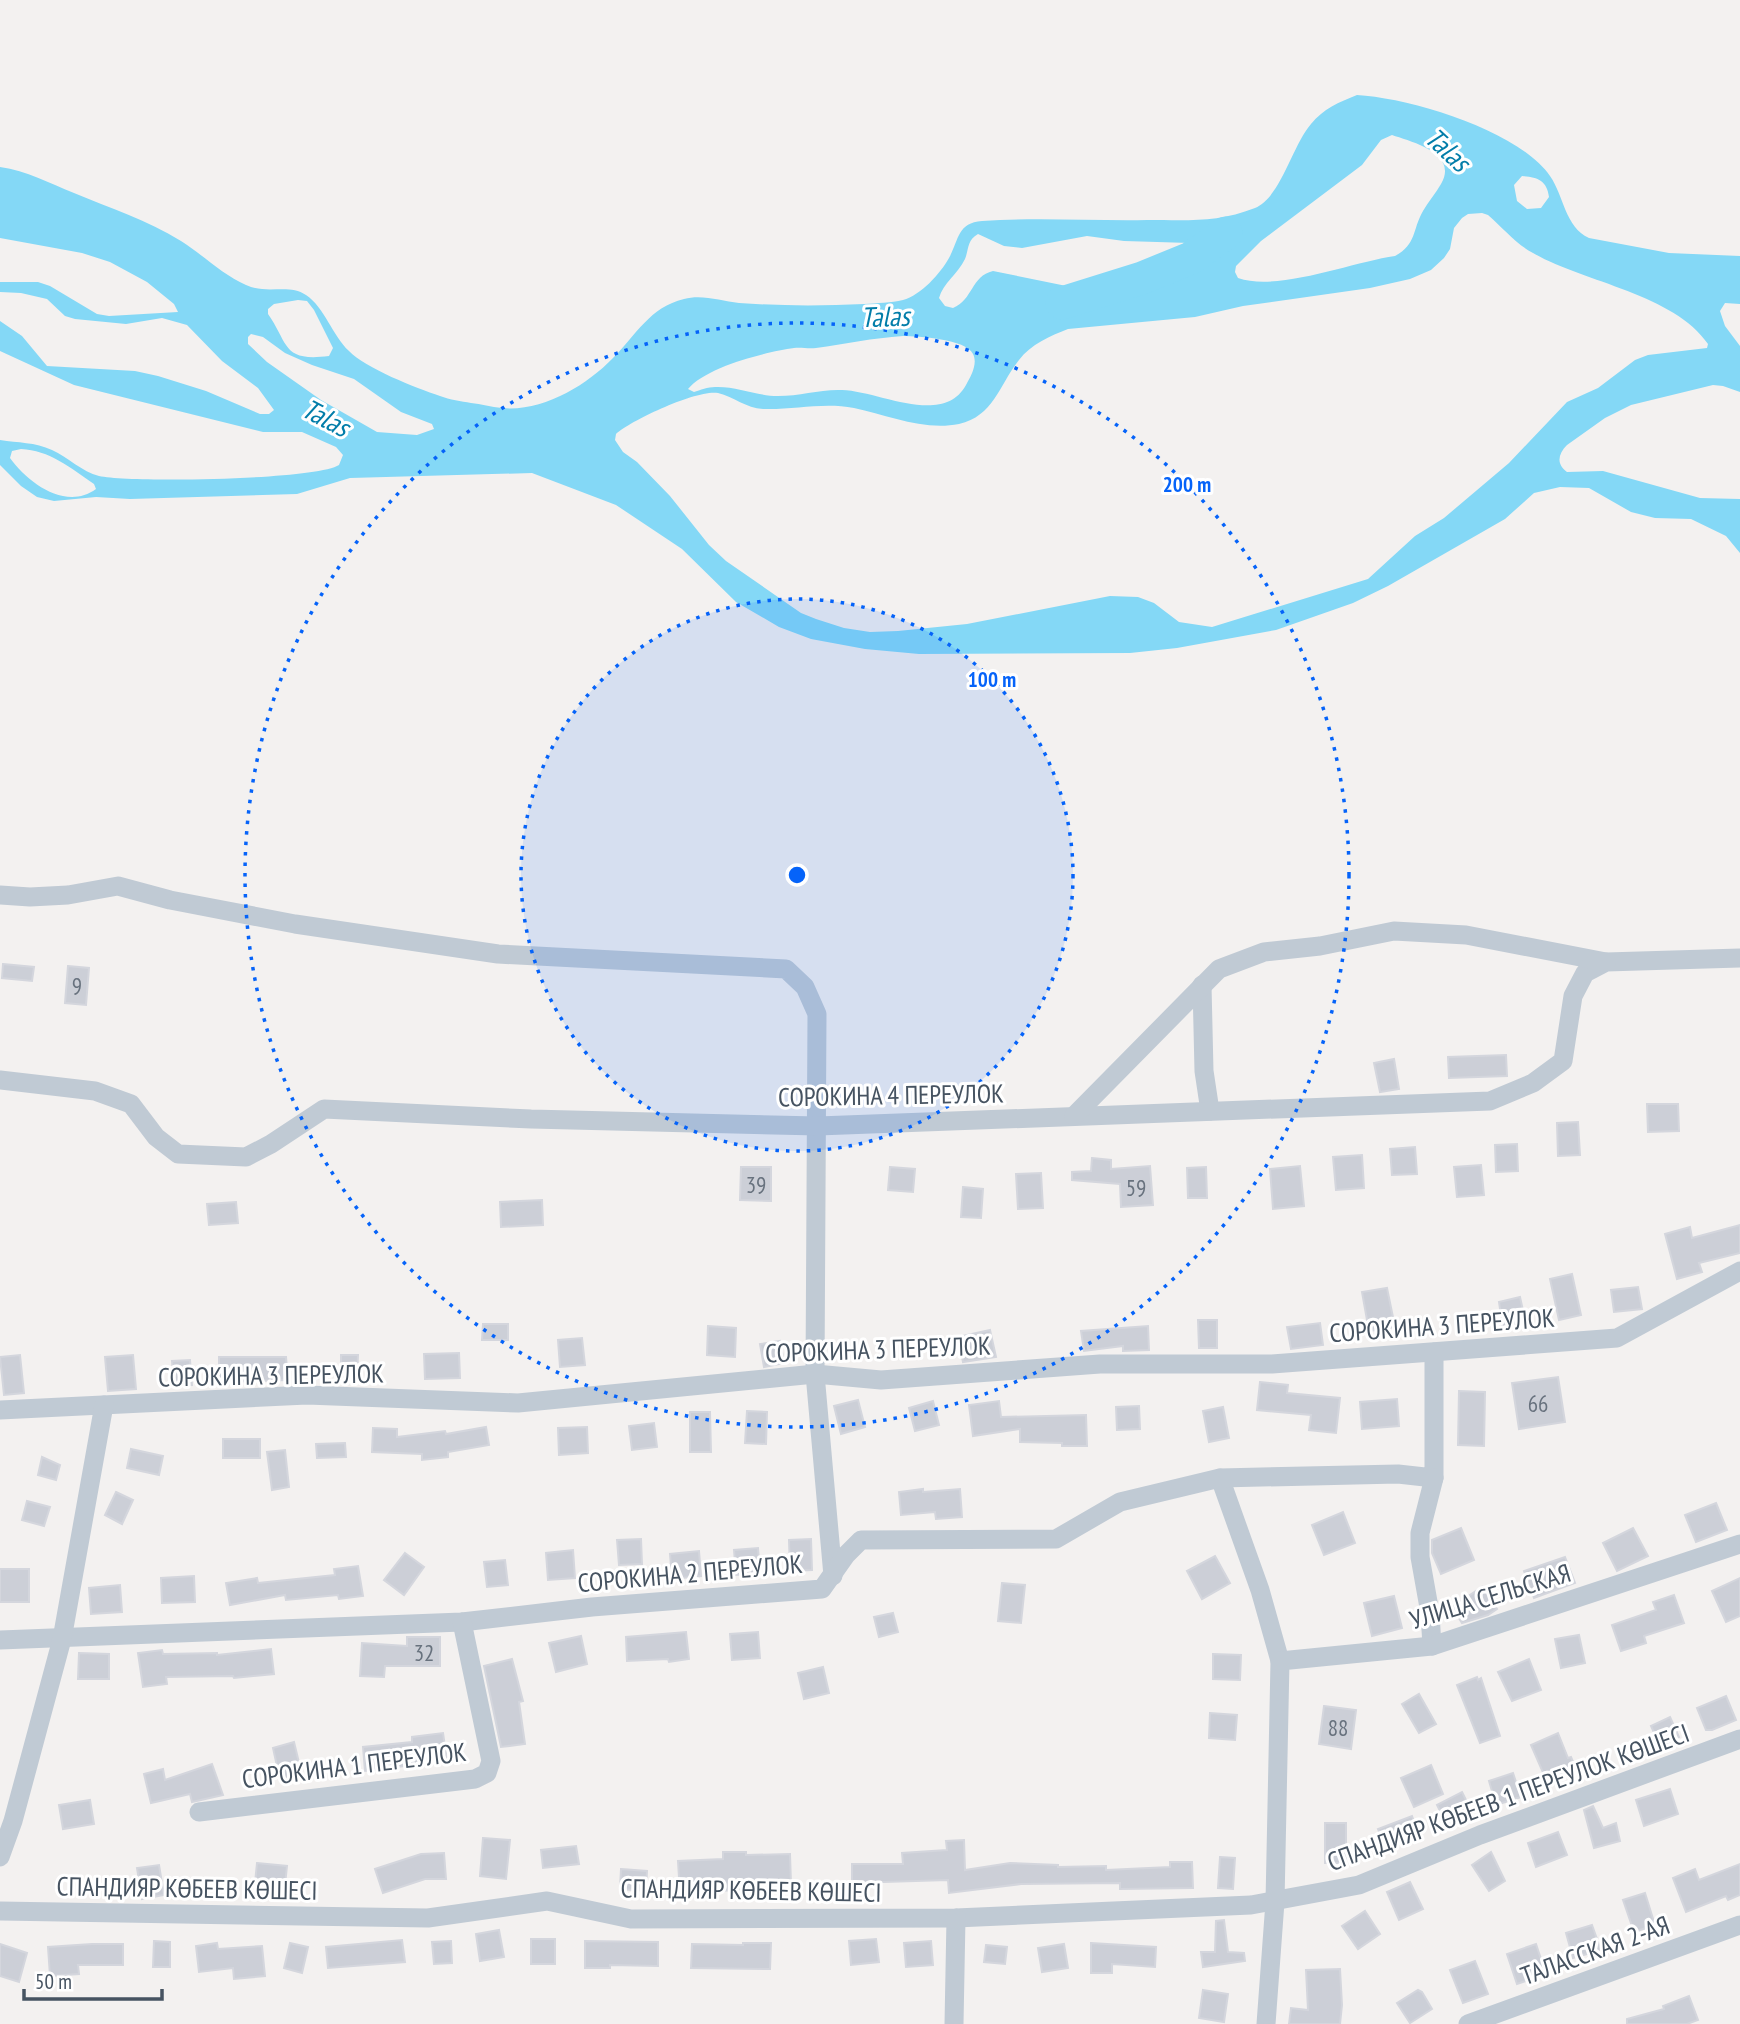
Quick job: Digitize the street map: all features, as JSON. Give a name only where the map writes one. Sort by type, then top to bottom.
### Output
[{"type":"street","points":[[0,895],[68,895],[118,886],[170,900],[295,924],[498,954],[786,969],[805,986],[817,1014],[815,1374],[833,1576]]},
{"type":"street","points":[[1074,1116],[1219,969],[1264,952],[1320,946],[1394,931],[1466,935],[1606,962],[1740,958]]},
{"type":"street","name":"СОРОКИНА 4 ПЕРЕУЛОК","points":[[0,1080],[95,1091],[131,1104],[156,1138],[178,1154],[246,1157],[324,1109],[531,1119],[818,1126],[1490,1101],[1533,1083],[1563,1061],[1573,996],[1585,973],[1606,962]]},
{"type":"street","points":[[1202,985],[1204,1071],[1210,1111]]},
{"type":"street","name":"СОРОКИНА 3 ПЕРЕУЛОК","points":[[0,1410],[307,1395],[518,1403],[815,1374],[881,1380],[1100,1364],[1272,1364],[1617,1338],[1740,1271]]},
{"type":"street","points":[[1432,1646],[1430,1613],[1420,1557],[1420,1532],[1434,1478],[1434,1352]]},
{"type":"street","points":[[0,1857],[7,1822],[62,1639],[104,1405]]},
{"type":"street","name":"СОРОКИНА 2 ПЕРЕУЛОК","points":[[0,1640],[462,1622],[592,1607],[822,1589],[846,1555],[861,1540],[1056,1539],[1120,1502],[1220,1478],[1398,1474],[1434,1478]]},
{"type":"street","points":[[1220,1478],[1260,1590],[1280,1661],[1275,1902],[1266,2024]]},
{"type":"street","name":"УЛИЦА СЕЛЬСКАЯ","points":[[1280,1661],[1432,1646],[1740,1544]]},
{"type":"street","name":"СОРОКИНА 1 ПЕРЕУЛОК","points":[[199,1812],[475,1779],[487,1773],[491,1760],[462,1622]]},
{"type":"street","name":"СПАНДИЯР КӨБЕЕВ 1 ПЕРЕУЛОК КӨШЕСІ","points":[[1251,1905],[1359,1885],[1480,1835],[1740,1739]]},
{"type":"street","name":"СПАНДИЯР КӨБЕЕВ КӨШЕСІ","points":[[0,1911],[428,1918],[547,1901],[631,1919],[956,1918],[1251,1905]]},
{"type":"street","points":[[954,2024],[956,1918]]},
{"type":"street","name":"ТАЛАССКАЯ 2-АЯ","points":[[1468,2024],[1740,1925]]},
{"type":"water","points":[[1357,95],[1405,102],[1433,110],[1461,119],[1514,144],[1535,159],[1550,176],[1570,219],[1581,233],[1589,238],[1669,253],[1740,256],[1740,304],[1725,303],[1720,311],[1725,326],[1740,346],[1740,392],[1713,385],[1631,405],[1605,418],[1567,445],[1560,459],[1561,466],[1567,472],[1603,471],[1700,498],[1740,499],[1740,553],[1726,536],[1691,519],[1655,518],[1631,512],[1589,488],[1560,487],[1534,493],[1505,519],[1388,586],[1353,603],[1276,630],[1177,648],[1130,653],[919,654],[865,649],[811,639],[779,627],[736,602],[682,549],[616,505],[532,473],[350,478],[297,494],[130,499],[96,497],[54,501],[37,497],[21,486],[0,465],[0,440],[46,447],[93,474],[118,478],[183,480],[296,474],[339,465],[343,455],[336,447],[302,432],[263,432],[74,385],[0,351],[0,321],[22,336],[47,366],[135,371],[206,391],[260,414],[269,414],[274,410],[258,388],[222,361],[187,325],[162,318],[126,324],[75,319],[65,316],[47,299],[21,293],[0,292],[0,282],[38,282],[50,286],[97,314],[109,316],[178,312],[174,304],[147,282],[110,262],[82,253],[0,238],[0,167],[38,178],[155,227],[181,241],[246,285],[262,289],[293,290],[306,295],[313,300],[349,351],[391,377],[448,398],[498,408],[517,408],[548,401],[577,387],[613,358],[653,315],[684,299],[802,305],[894,302],[917,294],[935,277],[945,264],[960,233],[974,222],[1023,219],[1202,220],[1255,208],[1272,193],[1311,124],[1326,110]],"holes":[[[1392,135],[1431,150],[1444,164],[1445,173],[1441,184],[1423,211],[1407,247],[1395,256],[1294,279],[1254,281],[1238,278],[1236,266],[1261,241],[1362,165],[1381,140]],[[1522,176],[1544,183],[1549,197],[1541,208],[1527,209],[1517,201],[1514,185]],[[1468,214],[1488,215],[1533,253],[1651,301],[1693,327],[1708,344],[1707,348],[1648,355],[1635,360],[1598,388],[1567,402],[1509,463],[1444,518],[1415,536],[1368,579],[1212,627],[1179,622],[1154,603],[1138,597],[1110,596],[967,624],[870,632],[844,628],[801,613],[726,561],[709,545],[670,496],[637,462],[623,452],[615,440],[616,434],[624,428],[650,414],[708,393],[718,393],[751,407],[763,409],[842,406],[919,424],[959,424],[971,420],[988,407],[1029,349],[1068,329],[1195,317],[1243,306],[1370,288],[1410,279],[1431,270],[1444,258],[1450,249],[1454,228]],[[978,234],[1004,246],[1022,248],[1087,236],[1124,241],[1190,243],[1197,245],[1199,249],[1191,259],[1153,276],[1112,289],[1091,291],[993,271],[980,278],[960,304],[953,308],[945,306],[939,298],[941,293],[965,259],[972,239]],[[307,301],[333,348],[329,356],[314,357],[295,353],[284,342],[268,314],[268,309],[274,304]],[[251,334],[263,337],[285,353],[354,379],[401,412],[432,424],[434,429],[417,435],[377,432],[321,400],[267,362],[248,344]],[[919,337],[941,339],[961,345],[973,354],[973,370],[956,397],[942,404],[909,404],[842,390],[778,396],[723,387],[694,392],[688,389],[708,374],[752,357],[794,348],[816,348],[881,338]],[[21,449],[50,456],[94,484],[96,489],[72,497],[48,491],[37,485],[10,458],[12,451]]]},
{"type":"building","points":[[3,964],[34,967],[32,981],[2,978]]},
{"type":"building","points":[[68,966],[89,968],[86,1005],[65,1003]]},
{"type":"building","points":[[1506,1055],[1507,1076],[1449,1078],[1448,1057]]},
{"type":"building","points":[[1394,1059],[1399,1089],[1380,1092],[1374,1063]]},
{"type":"building","points":[[1647,1104],[1678,1104],[1679,1131],[1648,1132]]},
{"type":"building","points":[[1578,1122],[1580,1155],[1558,1156],[1557,1123]]},
{"type":"building","points":[[1517,1144],[1518,1171],[1496,1172],[1495,1145]]},
{"type":"building","points":[[1415,1147],[1417,1174],[1392,1175],[1390,1149]]},
{"type":"building","points":[[1362,1155],[1364,1188],[1336,1190],[1333,1157]]},
{"type":"building","points":[[1092,1158],[1111,1160],[1111,1169],[1150,1166],[1153,1205],[1121,1207],[1120,1184],[1072,1180],[1072,1172],[1091,1171]]},
{"type":"building","points":[[1481,1165],[1484,1195],[1457,1197],[1454,1167]]},
{"type":"building","points":[[1300,1166],[1304,1206],[1273,1209],[1270,1169]]},
{"type":"building","points":[[741,1167],[771,1167],[771,1201],[740,1200]]},
{"type":"building","points":[[890,1167],[915,1169],[913,1192],[888,1190]]},
{"type":"building","points":[[1206,1167],[1207,1198],[1188,1198],[1187,1168]]},
{"type":"building","points":[[1041,1173],[1043,1208],[1018,1209],[1016,1174]]},
{"type":"building","points":[[963,1187],[983,1189],[981,1218],[961,1217]]},
{"type":"building","points":[[542,1200],[543,1225],[501,1227],[500,1202]]},
{"type":"building","points":[[236,1202],[238,1223],[209,1225],[207,1204]]},
{"type":"building","points":[[1740,1225],[1740,1253],[1699,1263],[1702,1272],[1677,1279],[1665,1234],[1690,1227],[1692,1238]]},
{"type":"building","points":[[1572,1274],[1581,1315],[1559,1320],[1550,1279]]},
{"type":"building","points":[[1638,1287],[1642,1309],[1614,1312],[1611,1290]]},
{"type":"building","points":[[1387,1288],[1395,1327],[1369,1331],[1362,1292]]},
{"type":"building","points":[[1520,1297],[1526,1324],[1503,1329],[1499,1302]]},
{"type":"building","points":[[1198,1320],[1217,1320],[1217,1348],[1199,1348]]},
{"type":"building","points":[[1320,1323],[1323,1345],[1291,1349],[1287,1327]]},
{"type":"building","points":[[483,1324],[508,1324],[508,1340],[482,1340]]},
{"type":"building","points":[[708,1326],[736,1328],[735,1357],[707,1355]]},
{"type":"building","points":[[1148,1326],[1149,1350],[1123,1351],[1123,1346],[1084,1351],[1081,1331]]},
{"type":"building","points":[[990,1330],[996,1357],[963,1362],[958,1337]]},
{"type":"building","points":[[582,1338],[585,1365],[560,1367],[558,1340]]},
{"type":"building","points":[[780,1341],[784,1363],[764,1367],[760,1344]]},
{"type":"building","points":[[459,1353],[460,1378],[425,1379],[424,1354]]},
{"type":"building","points":[[20,1355],[24,1393],[4,1395],[0,1357]]},
{"type":"building","points":[[133,1355],[136,1389],[108,1391],[105,1357]]},
{"type":"building","points":[[341,1355],[358,1355],[357,1379],[341,1378]]},
{"type":"building","points":[[219,1357],[286,1357],[288,1380],[219,1382]]},
{"type":"building","points":[[190,1360],[192,1385],[174,1386],[172,1361]]},
{"type":"building","points":[[1558,1377],[1565,1422],[1519,1429],[1512,1383]]},
{"type":"building","points":[[1260,1382],[1288,1385],[1287,1393],[1340,1398],[1336,1433],[1309,1430],[1311,1415],[1257,1410]]},
{"type":"building","points":[[1459,1391],[1485,1392],[1484,1446],[1458,1445]]},
{"type":"building","points":[[1397,1399],[1399,1426],[1362,1429],[1360,1402]]},
{"type":"building","points":[[858,1400],[865,1427],[841,1434],[834,1406]]},
{"type":"building","points":[[933,1401],[939,1425],[915,1431],[909,1408]]},
{"type":"building","points":[[999,1401],[1001,1417],[1086,1415],[1087,1446],[1020,1442],[1020,1429],[973,1436],[969,1405]]},
{"type":"building","points":[[1139,1406],[1140,1429],[1117,1430],[1116,1407]]},
{"type":"building","points":[[1223,1407],[1229,1438],[1209,1442],[1203,1411]]},
{"type":"building","points":[[747,1411],[767,1412],[766,1444],[745,1443]]},
{"type":"building","points":[[690,1412],[710,1412],[711,1452],[690,1452]]},
{"type":"building","points":[[654,1423],[657,1447],[632,1450],[629,1426]]},
{"type":"building","points":[[486,1427],[489,1445],[448,1452],[448,1457],[422,1460],[422,1454],[372,1452],[373,1428],[397,1429],[397,1437],[445,1431],[446,1434]]},
{"type":"building","points":[[587,1427],[588,1453],[559,1455],[558,1428]]},
{"type":"building","points":[[223,1439],[260,1439],[260,1458],[223,1458]]},
{"type":"building","points":[[345,1443],[346,1457],[317,1458],[316,1444]]},
{"type":"building","points":[[131,1449],[163,1456],[159,1475],[127,1468]]},
{"type":"building","points":[[285,1450],[289,1487],[272,1490],[267,1452]]},
{"type":"building","points":[[42,1457],[60,1465],[56,1480],[38,1475]]},
{"type":"building","points":[[923,1489],[923,1492],[960,1489],[962,1517],[936,1519],[935,1512],[901,1515],[899,1492]]},
{"type":"building","points":[[116,1492],[133,1500],[122,1524],[105,1515]]},
{"type":"building","points":[[27,1501],[50,1507],[44,1526],[22,1520]]},
{"type":"building","points":[[1716,1503],[1727,1530],[1696,1542],[1685,1515]]},
{"type":"building","points":[[1343,1512],[1355,1543],[1324,1555],[1312,1525]]},
{"type":"building","points":[[1461,1528],[1474,1560],[1441,1574],[1432,1553],[1432,1540]]},
{"type":"building","points":[[1633,1528],[1648,1556],[1617,1571],[1603,1543]]},
{"type":"building","points":[[641,1539],[642,1564],[619,1565],[617,1540]]},
{"type":"building","points":[[811,1539],[812,1570],[790,1571],[789,1540]]},
{"type":"building","points":[[758,1548],[760,1573],[736,1575],[734,1550]]},
{"type":"building","points":[[573,1550],[575,1578],[548,1580],[546,1553]]},
{"type":"building","points":[[699,1551],[701,1576],[672,1579],[670,1554]]},
{"type":"building","points":[[405,1553],[424,1567],[404,1595],[384,1580]]},
{"type":"building","points":[[1215,1556],[1230,1583],[1202,1599],[1187,1571]]},
{"type":"building","points":[[1565,1557],[1575,1583],[1534,1598],[1524,1571]]},
{"type":"building","points":[[505,1560],[508,1585],[487,1587],[484,1562]]},
{"type":"building","points":[[358,1566],[363,1596],[339,1599],[338,1595],[286,1600],[285,1595],[230,1605],[226,1583],[257,1578],[258,1583],[335,1575],[334,1569]]},
{"type":"building","points":[[0,1569],[29,1569],[29,1602],[0,1602]]},
{"type":"building","points":[[194,1576],[195,1602],[162,1603],[161,1578]]},
{"type":"building","points":[[1740,1578],[1740,1616],[1726,1622],[1712,1591]]},
{"type":"building","points":[[1002,1583],[1025,1585],[1021,1623],[998,1621]]},
{"type":"building","points":[[120,1585],[122,1612],[91,1614],[89,1588]]},
{"type":"building","points":[[1482,1587],[1497,1609],[1488,1615],[1462,1623],[1452,1607]]},
{"type":"building","points":[[1674,1595],[1684,1623],[1644,1636],[1646,1643],[1621,1651],[1612,1625],[1656,1610],[1653,1602]]},
{"type":"building","points":[[1394,1596],[1402,1628],[1372,1636],[1364,1603]]},
{"type":"building","points":[[893,1613],[898,1632],[879,1637],[874,1617]]},
{"type":"building","points":[[686,1632],[689,1659],[669,1662],[668,1659],[627,1661],[626,1637]]},
{"type":"building","points":[[758,1632],[760,1658],[732,1660],[730,1634]]},
{"type":"building","points":[[1579,1635],[1585,1663],[1561,1668],[1555,1639]]},
{"type":"building","points":[[581,1636],[587,1664],[556,1672],[549,1643]]},
{"type":"building","points":[[407,1637],[440,1637],[440,1666],[385,1666],[384,1677],[360,1676],[362,1643],[407,1646]]},
{"type":"building","points":[[271,1649],[274,1674],[234,1678],[166,1677],[167,1684],[143,1687],[138,1653],[162,1650],[163,1654],[217,1655]]},
{"type":"building","points":[[79,1653],[109,1654],[109,1679],[78,1679]]},
{"type":"building","points":[[1213,1654],[1241,1655],[1240,1680],[1213,1679]]},
{"type":"building","points":[[512,1659],[523,1701],[519,1702],[525,1744],[501,1747],[484,1666]]},
{"type":"building","points":[[1529,1659],[1541,1690],[1512,1701],[1498,1672]]},
{"type":"building","points":[[823,1667],[829,1693],[804,1699],[798,1673]]},
{"type":"building","points":[[1477,1677],[1478,1680],[1481,1678],[1500,1736],[1480,1743],[1457,1685]]},
{"type":"building","points":[[1419,1694],[1436,1724],[1419,1733],[1402,1704]]},
{"type":"building","points":[[1726,1696],[1736,1720],[1706,1730],[1697,1708]]},
{"type":"building","points":[[1324,1706],[1356,1710],[1351,1749],[1319,1744]]},
{"type":"building","points":[[1210,1713],[1237,1715],[1235,1740],[1209,1738]]},
{"type":"building","points":[[1670,1717],[1679,1737],[1660,1746],[1651,1726]]},
{"type":"building","points":[[443,1733],[447,1761],[365,1771],[363,1747],[412,1742],[412,1737]]},
{"type":"building","points":[[1558,1733],[1568,1758],[1571,1757],[1577,1771],[1548,1784],[1531,1745]]},
{"type":"building","points":[[294,1742],[302,1775],[280,1780],[273,1748]]},
{"type":"building","points":[[212,1764],[223,1795],[192,1802],[190,1794],[151,1803],[144,1774],[163,1769],[165,1780]]},
{"type":"building","points":[[1431,1765],[1443,1794],[1414,1807],[1401,1778]]},
{"type":"building","points":[[1513,1773],[1521,1797],[1496,1805],[1489,1781]]},
{"type":"building","points":[[1670,1789],[1678,1814],[1644,1826],[1636,1800]]},
{"type":"building","points":[[1462,1792],[1473,1814],[1448,1827],[1437,1805]]},
{"type":"building","points":[[90,1800],[94,1824],[63,1829],[59,1805]]},
{"type":"building","points":[[1593,1806],[1603,1828],[1616,1823],[1620,1841],[1594,1848],[1584,1810]]},
{"type":"building","points":[[1412,1816],[1419,1836],[1386,1848],[1378,1829]]},
{"type":"building","points":[[1325,1823],[1346,1823],[1346,1863],[1325,1863]]},
{"type":"building","points":[[1558,1832],[1567,1855],[1536,1867],[1528,1843]]},
{"type":"building","points":[[483,1838],[510,1840],[506,1879],[480,1876]]},
{"type":"building","points":[[964,1840],[965,1870],[1010,1863],[1058,1867],[1106,1866],[1106,1870],[1170,1867],[1170,1862],[1192,1862],[1193,1888],[1120,1889],[1120,1883],[1021,1884],[949,1893],[948,1880],[852,1883],[852,1864],[903,1864],[902,1853],[947,1850],[946,1841]]},
{"type":"building","points":[[576,1846],[579,1864],[543,1868],[541,1850]]},
{"type":"building","points":[[723,1852],[746,1852],[746,1855],[790,1854],[791,1884],[746,1886],[746,1891],[702,1890],[702,1893],[680,1894],[678,1861],[723,1859]]},
{"type":"building","points":[[1491,1852],[1505,1881],[1489,1891],[1472,1865]]},
{"type":"building","points":[[444,1853],[446,1879],[425,1879],[383,1893],[375,1869],[421,1854]]},
{"type":"building","points":[[1220,1857],[1235,1858],[1233,1889],[1218,1888]]},
{"type":"building","points":[[257,1863],[287,1866],[285,1885],[255,1883]]},
{"type":"building","points":[[1740,1864],[1740,1895],[1728,1900],[1726,1896],[1686,1912],[1673,1878],[1695,1869],[1699,1880]]},
{"type":"building","points":[[159,1865],[164,1895],[142,1899],[137,1868]]},
{"type":"building","points":[[621,1869],[647,1871],[646,1891],[620,1889]]},
{"type":"building","points":[[1410,1882],[1423,1909],[1399,1920],[1387,1892]]},
{"type":"building","points":[[1645,1893],[1655,1925],[1634,1932],[1623,1900]]},
{"type":"building","points":[[1365,1911],[1380,1934],[1358,1949],[1342,1926]]},
{"type":"building","points":[[1224,1920],[1228,1952],[1244,1953],[1245,1961],[1203,1967],[1201,1952],[1215,1952],[1216,1921]]},
{"type":"building","points":[[1592,1925],[1601,1950],[1573,1958],[1566,1933]]},
{"type":"building","points":[[499,1930],[504,1957],[480,1961],[476,1934]]},
{"type":"building","points":[[531,1939],[555,1939],[555,1964],[531,1964]]},
{"type":"building","points":[[876,1939],[879,1962],[851,1965],[849,1941]]},
{"type":"building","points":[[402,1940],[405,1962],[328,1968],[326,1947]]},
{"type":"building","points":[[154,1941],[170,1942],[170,1967],[153,1967]]},
{"type":"building","points":[[451,1941],[452,1963],[434,1964],[432,1942]]},
{"type":"building","points":[[585,1941],[658,1942],[658,1966],[610,1965],[610,1968],[585,1968]]},
{"type":"building","points":[[931,1941],[933,1965],[906,1967],[904,1943]]},
{"type":"building","points":[[217,1943],[218,1949],[262,1946],[265,1976],[234,1979],[233,1968],[199,1972],[196,1946]]},
{"type":"building","points":[[290,1943],[308,1947],[302,1973],[284,1968]]},
{"type":"building","points":[[771,1943],[770,1969],[691,1968],[692,1944]]},
{"type":"building","points":[[1091,1943],[1156,1947],[1155,1967],[1112,1964],[1112,1973],[1091,1973]]},
{"type":"building","points":[[0,1944],[27,1953],[19,1982],[0,1976]]},
{"type":"building","points":[[123,1944],[123,1965],[78,1965],[79,1974],[50,1976],[48,1947]]},
{"type":"building","points":[[1064,1944],[1068,1968],[1042,1972],[1038,1948]]},
{"type":"building","points":[[1536,1944],[1546,1974],[1517,1984],[1507,1954]]},
{"type":"building","points":[[986,1945],[1007,1947],[1005,1964],[984,1962]]},
{"type":"building","points":[[1475,1961],[1488,1994],[1463,2003],[1450,1970]]},
{"type":"building","points":[[1340,1969],[1340,2024],[1289,2024],[1291,2008],[1308,2010],[1306,1970]]},
{"type":"building","points":[[1203,1990],[1228,1994],[1224,2022],[1199,2018]]},
{"type":"building","points":[[1418,1990],[1432,2009],[1410,2023],[1397,2003]]},
{"type":"building","points":[[1689,1996],[1698,2020],[1687,2024],[1627,2024],[1627,2019],[1664,2009],[1663,2006]]},
{"type":"waterway","name":"Talas","points":[[1062,303],[1142,278],[1191,258],[1226,233]]}]
